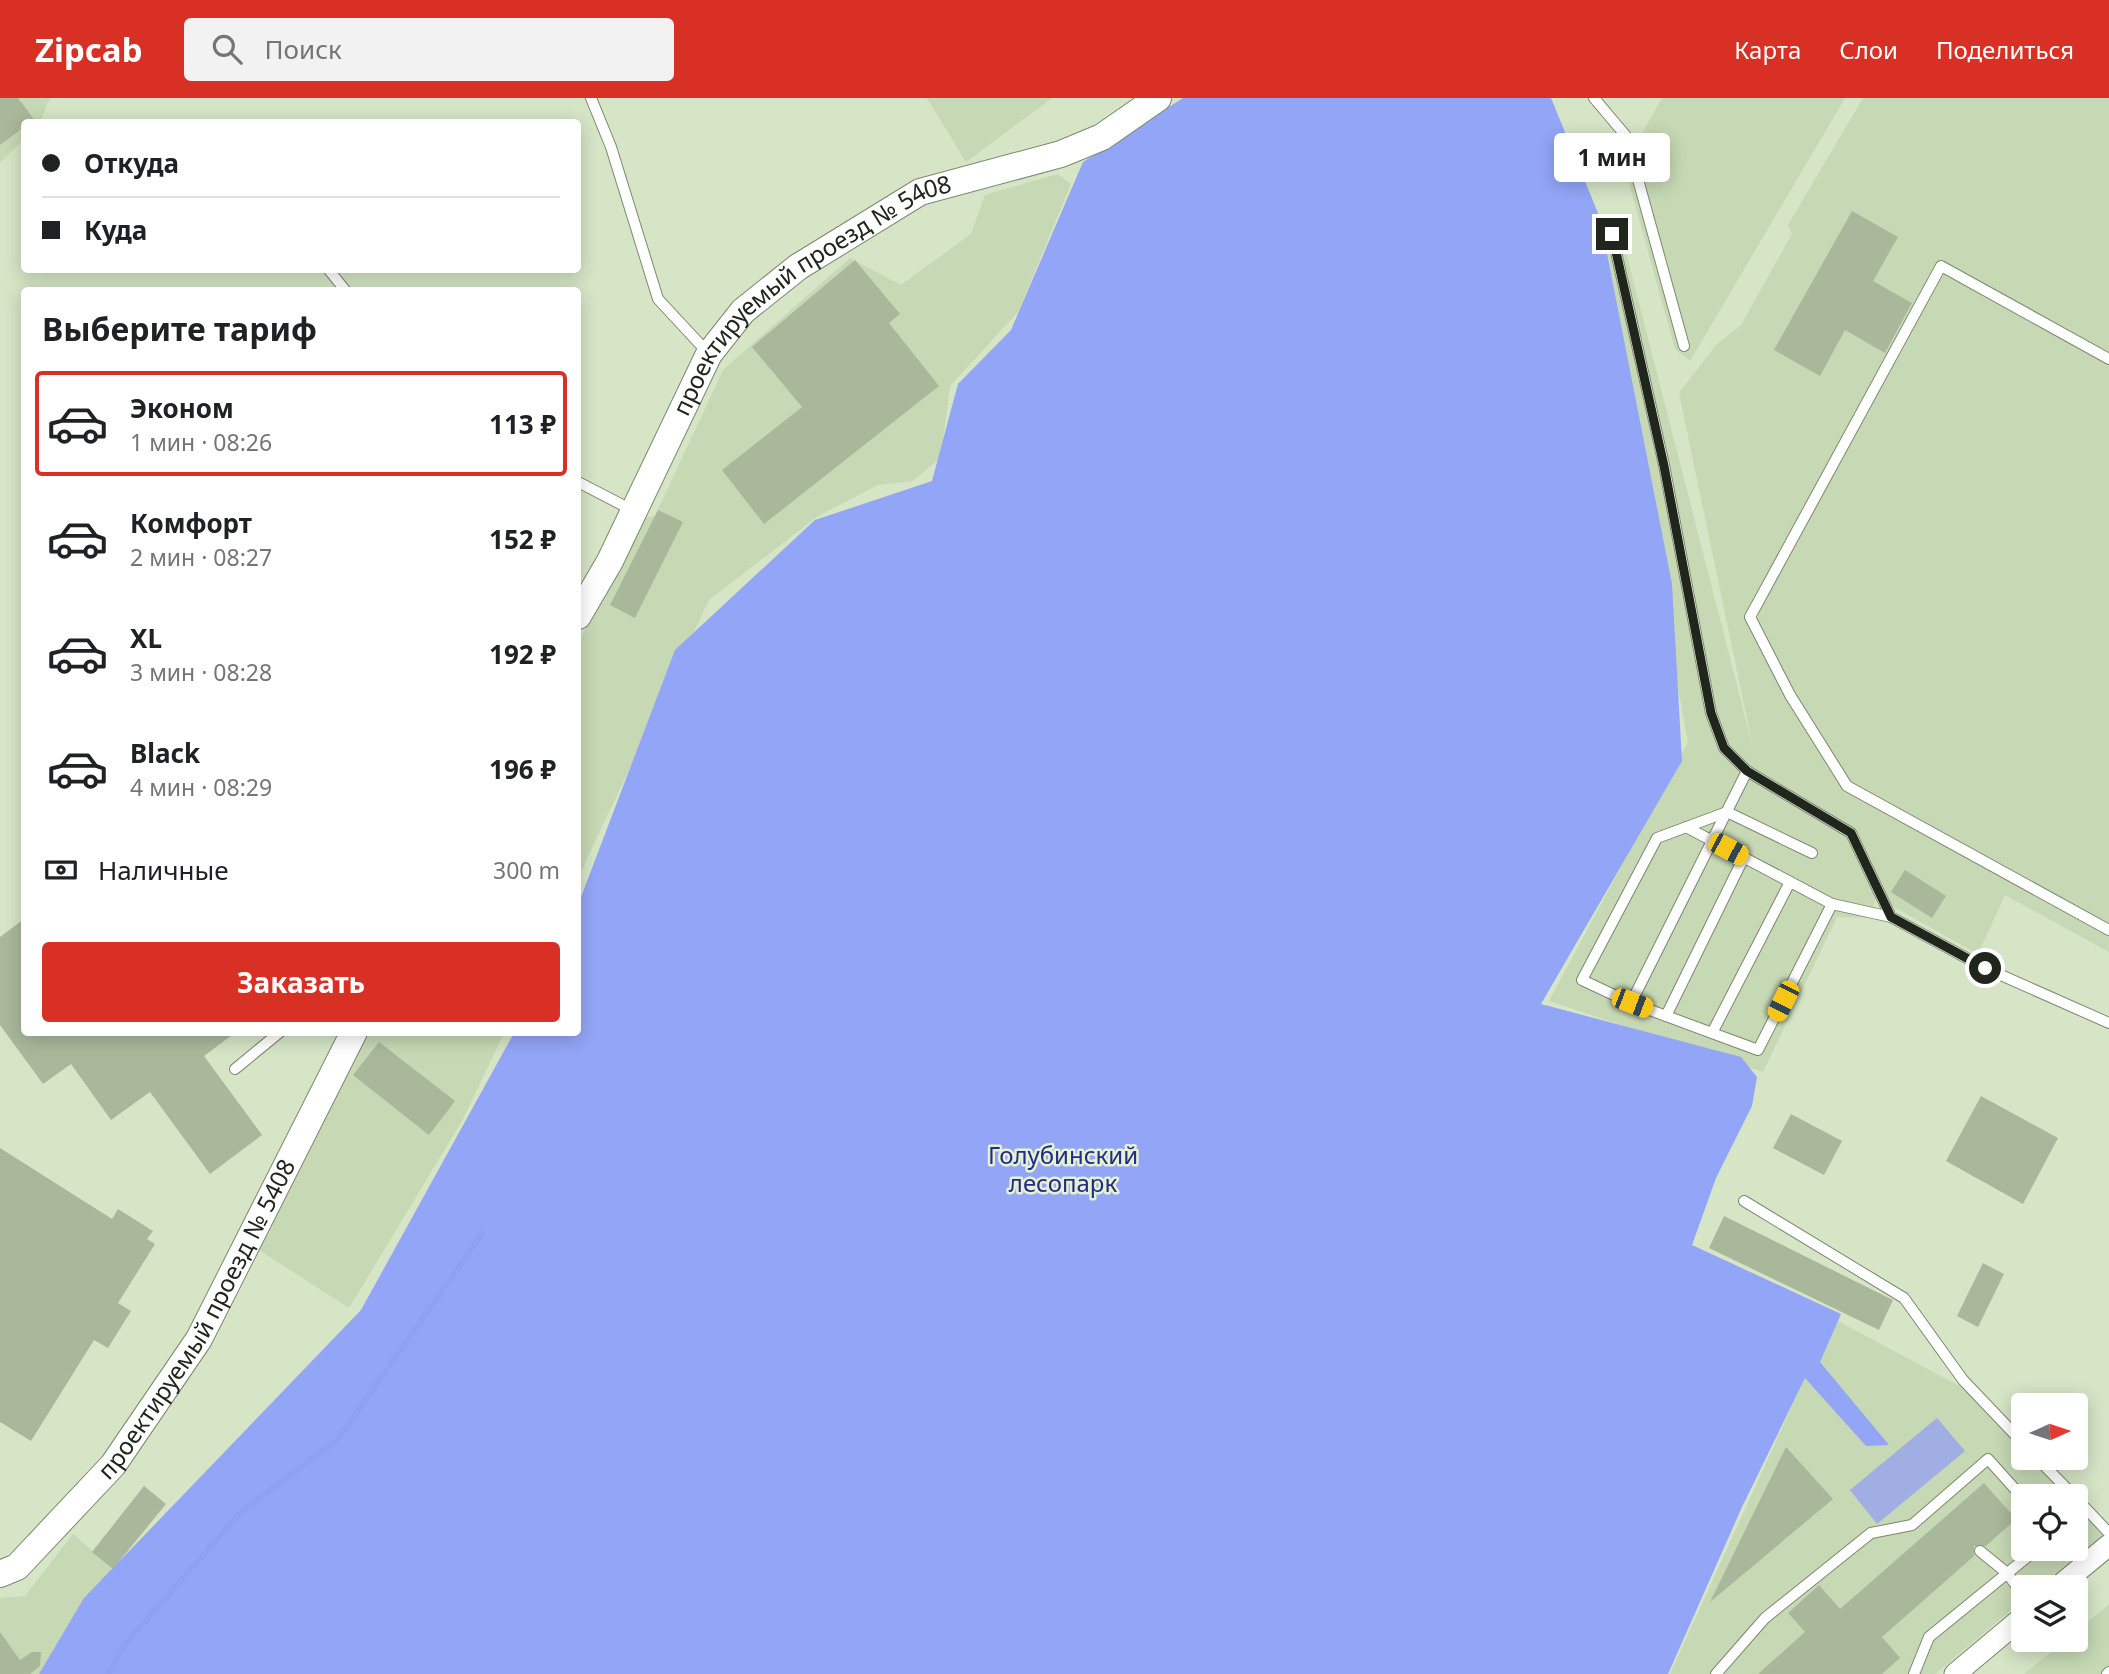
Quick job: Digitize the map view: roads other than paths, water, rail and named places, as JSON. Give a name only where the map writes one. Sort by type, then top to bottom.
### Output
[{"type":"street","name":"проектируемый проезд № 5408","points":[[581,610],[634,511],[709,354],[743,311],[798,267],[920,192],[1061,155],[1102,137],[1158,98]]},
{"type":"street","name":"проектируемый проезд № 5408","points":[[0,1574],[17,1567],[113,1465],[199,1339],[352,1036]]},
{"type":"street","points":[[2073,1575],[2109,1545]]},
{"type":"street","points":[[1955,1674],[2011,1627]]},
{"type":"lane","points":[[592,98],[611,147],[659,299],[709,354]]},
{"type":"lane","points":[[1594,98],[1626,136],[1684,346]]},
{"type":"lane","points":[[1612,234],[1664,466],[1711,713],[1724,748],[1747,771],[1851,833],[1891,917]]},
{"type":"lane","points":[[2109,359],[1941,266],[1750,617],[1790,695],[1847,786],[2109,930]]},
{"type":"lane","points":[[331,273],[343,287]]},
{"type":"lane","points":[[581,484],[634,511]]},
{"type":"lane","points":[[1632,1003],[1747,771]]},
{"type":"lane","points":[[1812,853],[1727,812],[1657,838],[1582,980],[1632,1003],[1758,1050],[1832,904]]},
{"type":"lane","points":[[1686,827],[1832,904],[1891,917],[1985,968],[2109,1023]]},
{"type":"lane","points":[[1666,1016],[1744,858]]},
{"type":"lane","points":[[1712,1033],[1790,882]]},
{"type":"lane","points":[[235,1069],[275,1036]]},
{"type":"lane","points":[[1744,1201],[1904,1298],[1963,1380],[2011,1430]]},
{"type":"lane","points":[[1716,1674],[1765,1618],[1871,1533],[1912,1525],[1988,1459],[2011,1485]]},
{"type":"lane","points":[[2049,1470],[2062,1484]]},
{"type":"lane","points":[[2088,1511],[2109,1533]]},
{"type":"lane","points":[[1980,1550],[2011,1578]]},
{"type":"lane","points":[[1914,1674],[1928,1637],[2022,1561]]},
{"type":"waterway","points":[[108,1674],[125,1644],[242,1511],[338,1439],[482,1234]]},
{"type":"park label","name":"Голубинский лесопарк","points":[[1063,1170]]}]
